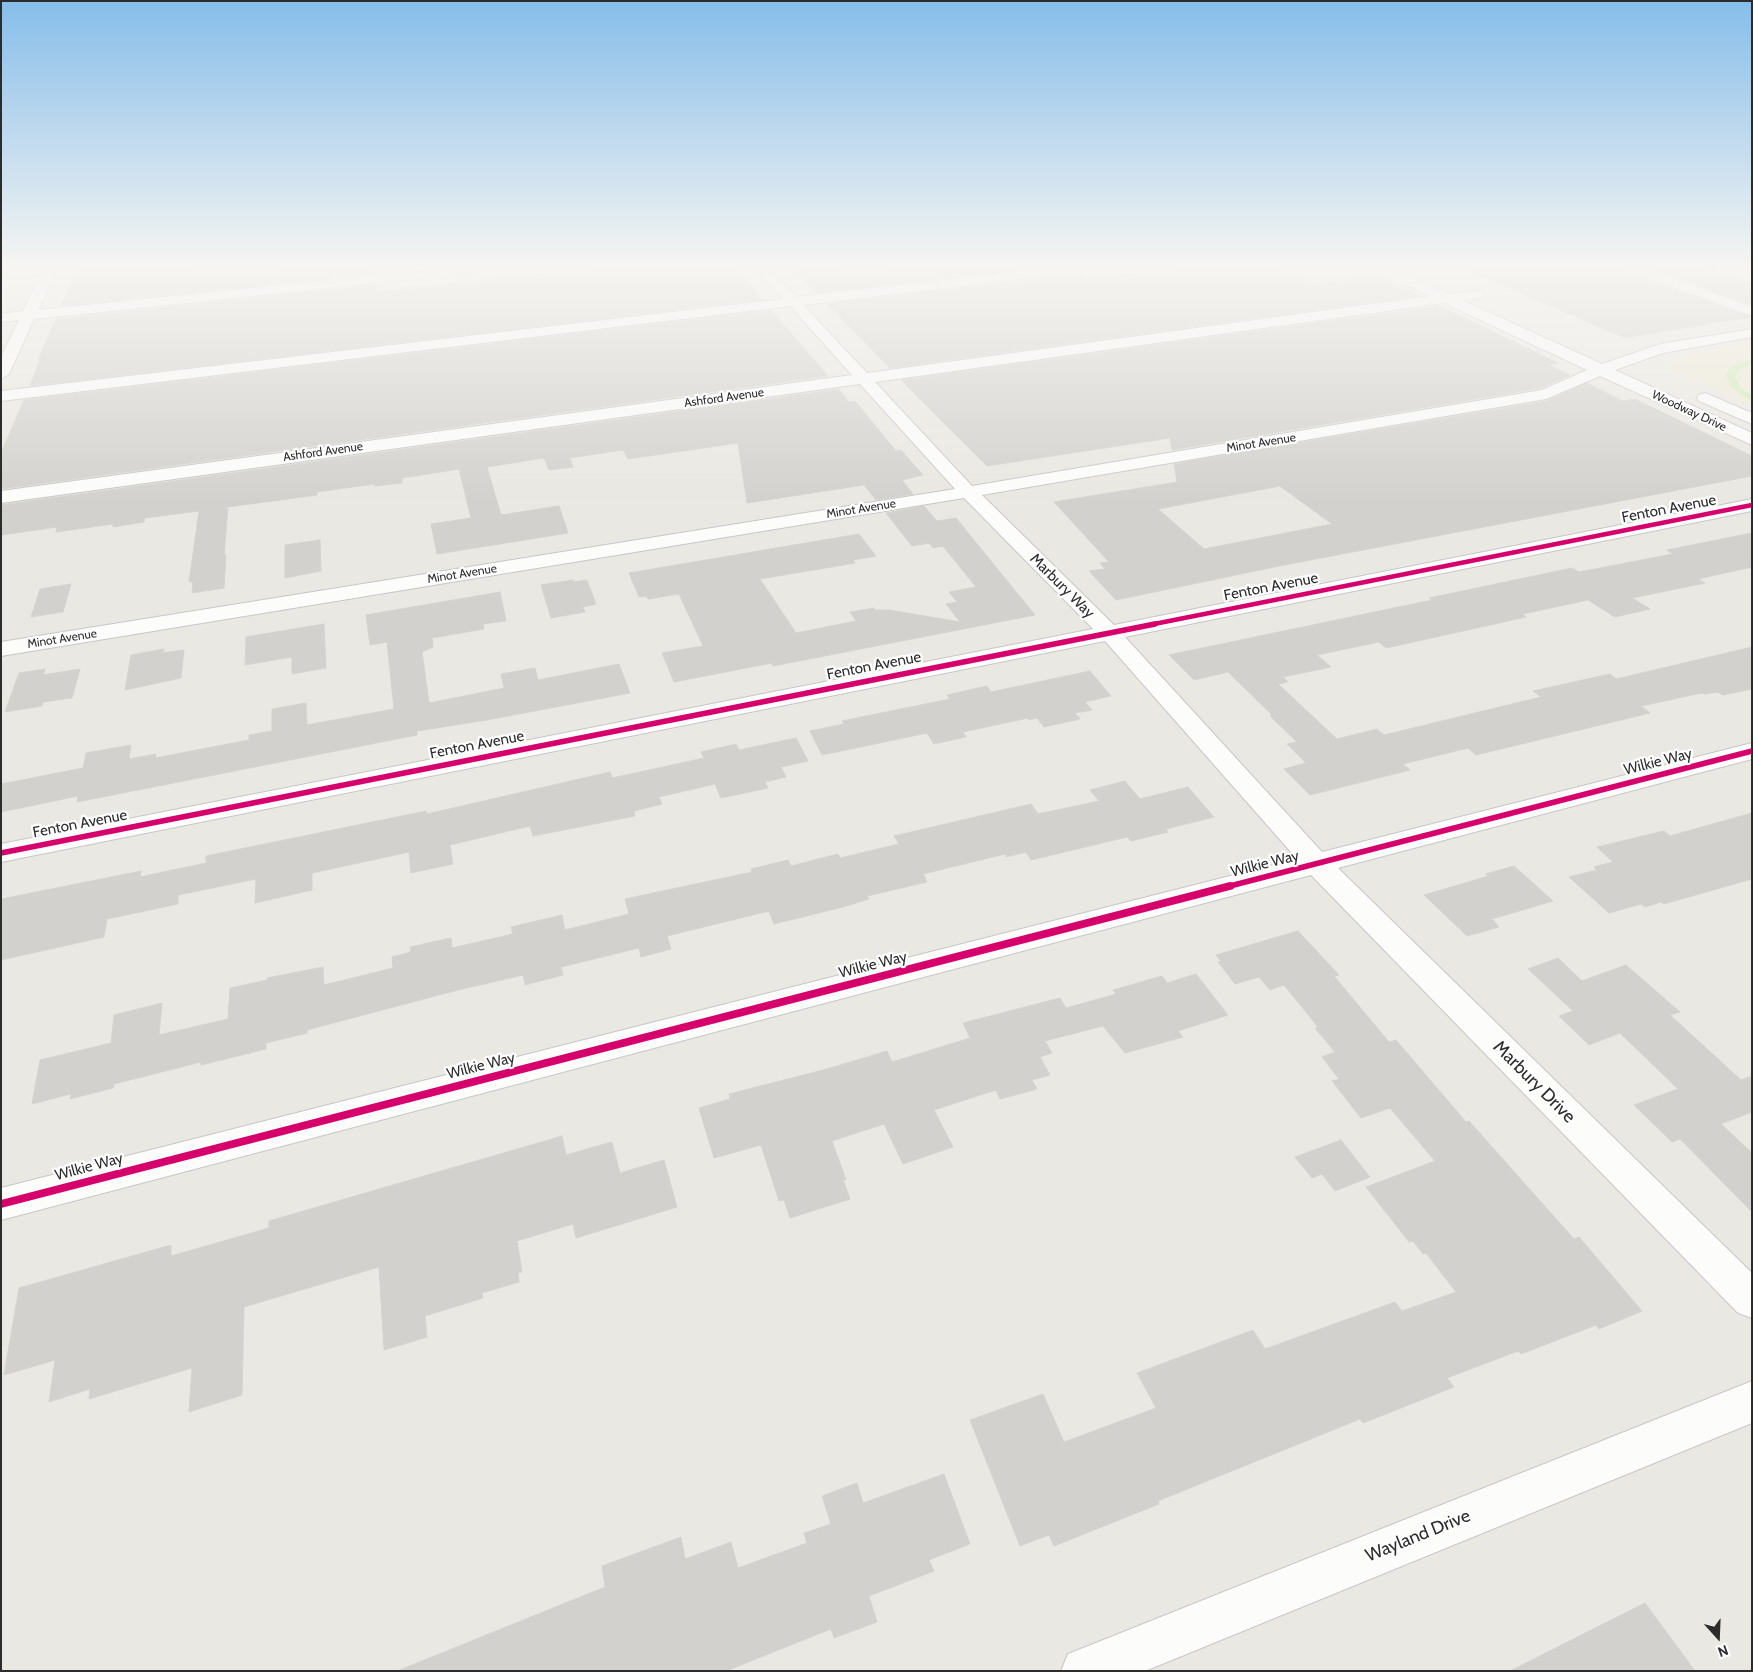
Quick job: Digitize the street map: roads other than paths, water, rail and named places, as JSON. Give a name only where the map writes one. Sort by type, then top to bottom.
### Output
[{"type":"street","points":[[1,374],[14,346]]},
{"type":"street","points":[[1,396],[423,346]]},
{"type":"street","points":[[834,346],[864,380]]},
{"type":"street","name":"Ashford Avenue","points":[[1,497],[864,380],[1085,346]]},
{"type":"street","name":"Woodway Drive","points":[[1575,346],[1611,362],[1752,440]]},
{"type":"street","name":"Minot Avenue","points":[[1,649],[968,492],[1546,394],[1611,362],[1678,346]]},
{"type":"street","name":"Woodway Drive","points":[[1611,362],[1643,369]]},
{"type":"street","name":"Marbury Way","points":[[864,380],[968,492],[1108,632],[1316,863]]},
{"type":"street","name":"Woodway Drive","points":[[1688,390],[1752,419]]},
{"type":"street","name":"Fenton Avenue","points":[[1,852],[1752,505]]},
{"type":"street","name":"Wilkie Way","points":[[1,1204],[1752,751]]},
{"type":"street","name":"Marbury Drive","points":[[1316,863],[1752,1300]]},
{"type":"street","name":"Wayland Drive","points":[[1085,1671],[1752,1402]]}]
